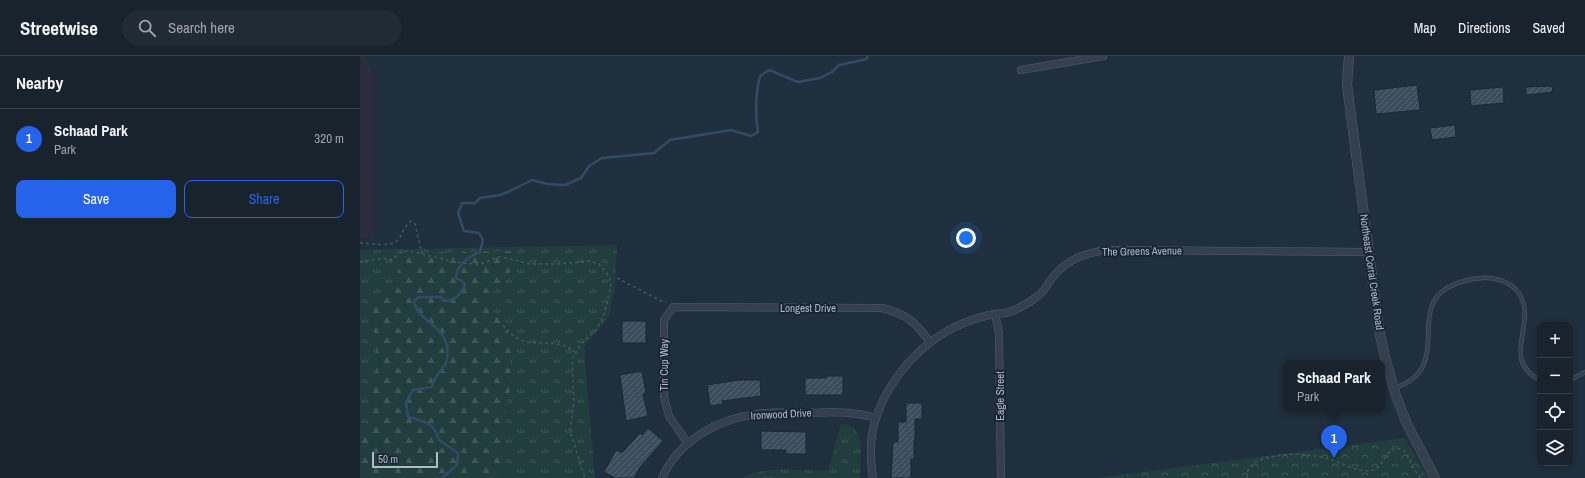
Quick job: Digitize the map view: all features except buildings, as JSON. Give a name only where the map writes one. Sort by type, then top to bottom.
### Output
[{"type":"street","points":[[1021,70],[1103,56]]},
{"type":"street","name":"Northeast Corral Creek Road","points":[[1348,57],[1347,84],[1379,330],[1394,389],[1407,424],[1435,478]]},
{"type":"street","name":"The Greens Avenue","points":[[873,478],[871,464],[872,443],[876,418],[902,370],[930,342],[964,323],[995,314],[1008,313],[1039,296],[1060,268],[1076,257],[1090,252],[1108,250],[1369,252]]},
{"type":"street","name":"Longest Drive","points":[[673,307],[882,308],[898,312],[915,322],[930,342]]},
{"type":"street","name":"Tin Cup Way","points":[[673,307],[664,320],[664,397],[669,416],[688,444]]},
{"type":"street","name":"Eagle Street","points":[[995,314],[1000,333],[1001,478]]},
{"type":"street","name":"Ironwood Drive","points":[[662,478],[673,460],[688,444],[711,427],[728,420],[758,413],[851,412],[876,418]]},
{"type":"lane","points":[[1394,389],[1406,384],[1423,366],[1427,349],[1430,309],[1438,294],[1452,285],[1471,279],[1481,278],[1490,278],[1508,284],[1520,294],[1525,311],[1520,355],[1530,373],[1537,378]]},
{"type":"lane","points":[[1573,378],[1585,372]]},
{"type":"path","points":[[360,243],[393,243],[398,241],[407,224],[411,221],[415,224],[422,254]]},
{"type":"path","points":[[360,262],[384,258],[391,260],[402,252],[410,251],[432,257],[474,264],[481,264],[498,257],[507,258],[523,264],[559,264],[579,261],[590,261],[598,264],[609,276],[610,288],[608,302],[603,318],[597,329],[576,352],[572,366],[574,400],[570,431],[585,478]]},
{"type":"path","points":[[617,278],[673,307]]},
{"type":"path","points":[[503,325],[519,340],[530,343],[559,343],[576,352]]},
{"type":"path","points":[[1248,478],[1249,468],[1252,464],[1282,455],[1311,455],[1355,468],[1372,471],[1381,465],[1389,452],[1397,448],[1406,452],[1413,468],[1421,478]]},
{"type":"path","points":[[763,478],[774,478]]},
{"type":"shaded area","points":[[360,56],[364,56],[374,75],[374,237],[360,237]]},
{"type":"green space","points":[[617,245],[615,288],[609,316],[584,347],[595,478],[360,478],[360,250]]},
{"type":"green space","points":[[510,251],[519,253],[512,270],[494,291],[493,310],[513,341],[509,364],[512,380],[505,414],[501,478],[360,478],[360,447],[371,407],[377,360],[371,295],[393,293],[403,253]]},
{"type":"green space","points":[[841,424],[850,426],[856,430],[859,437],[861,445],[860,478],[743,478],[761,471],[772,470],[828,471]]},
{"type":"green space","points":[[1405,438],[1428,478],[1097,478]]},
{"type":"waterway","points":[[442,478],[457,465],[458,453],[439,440],[435,430],[431,426],[408,417],[406,402],[413,390],[432,387],[435,379],[447,360],[445,339],[441,332],[423,317],[414,302],[420,297],[441,297],[444,301],[452,300],[457,297],[465,285],[462,281],[456,278],[458,269],[467,259],[480,252],[483,240],[479,233],[464,231],[458,213],[462,203],[475,203],[480,198],[500,195],[532,180],[547,184],[565,185],[581,178],[589,166],[602,158],[654,153],[670,140],[731,130],[751,136],[758,132],[756,104],[760,76],[769,70],[798,82],[820,78],[832,72],[839,65],[867,59],[867,56]]},
{"type":"place","name":"Schaad Park","points":[[1334,458]]}]
